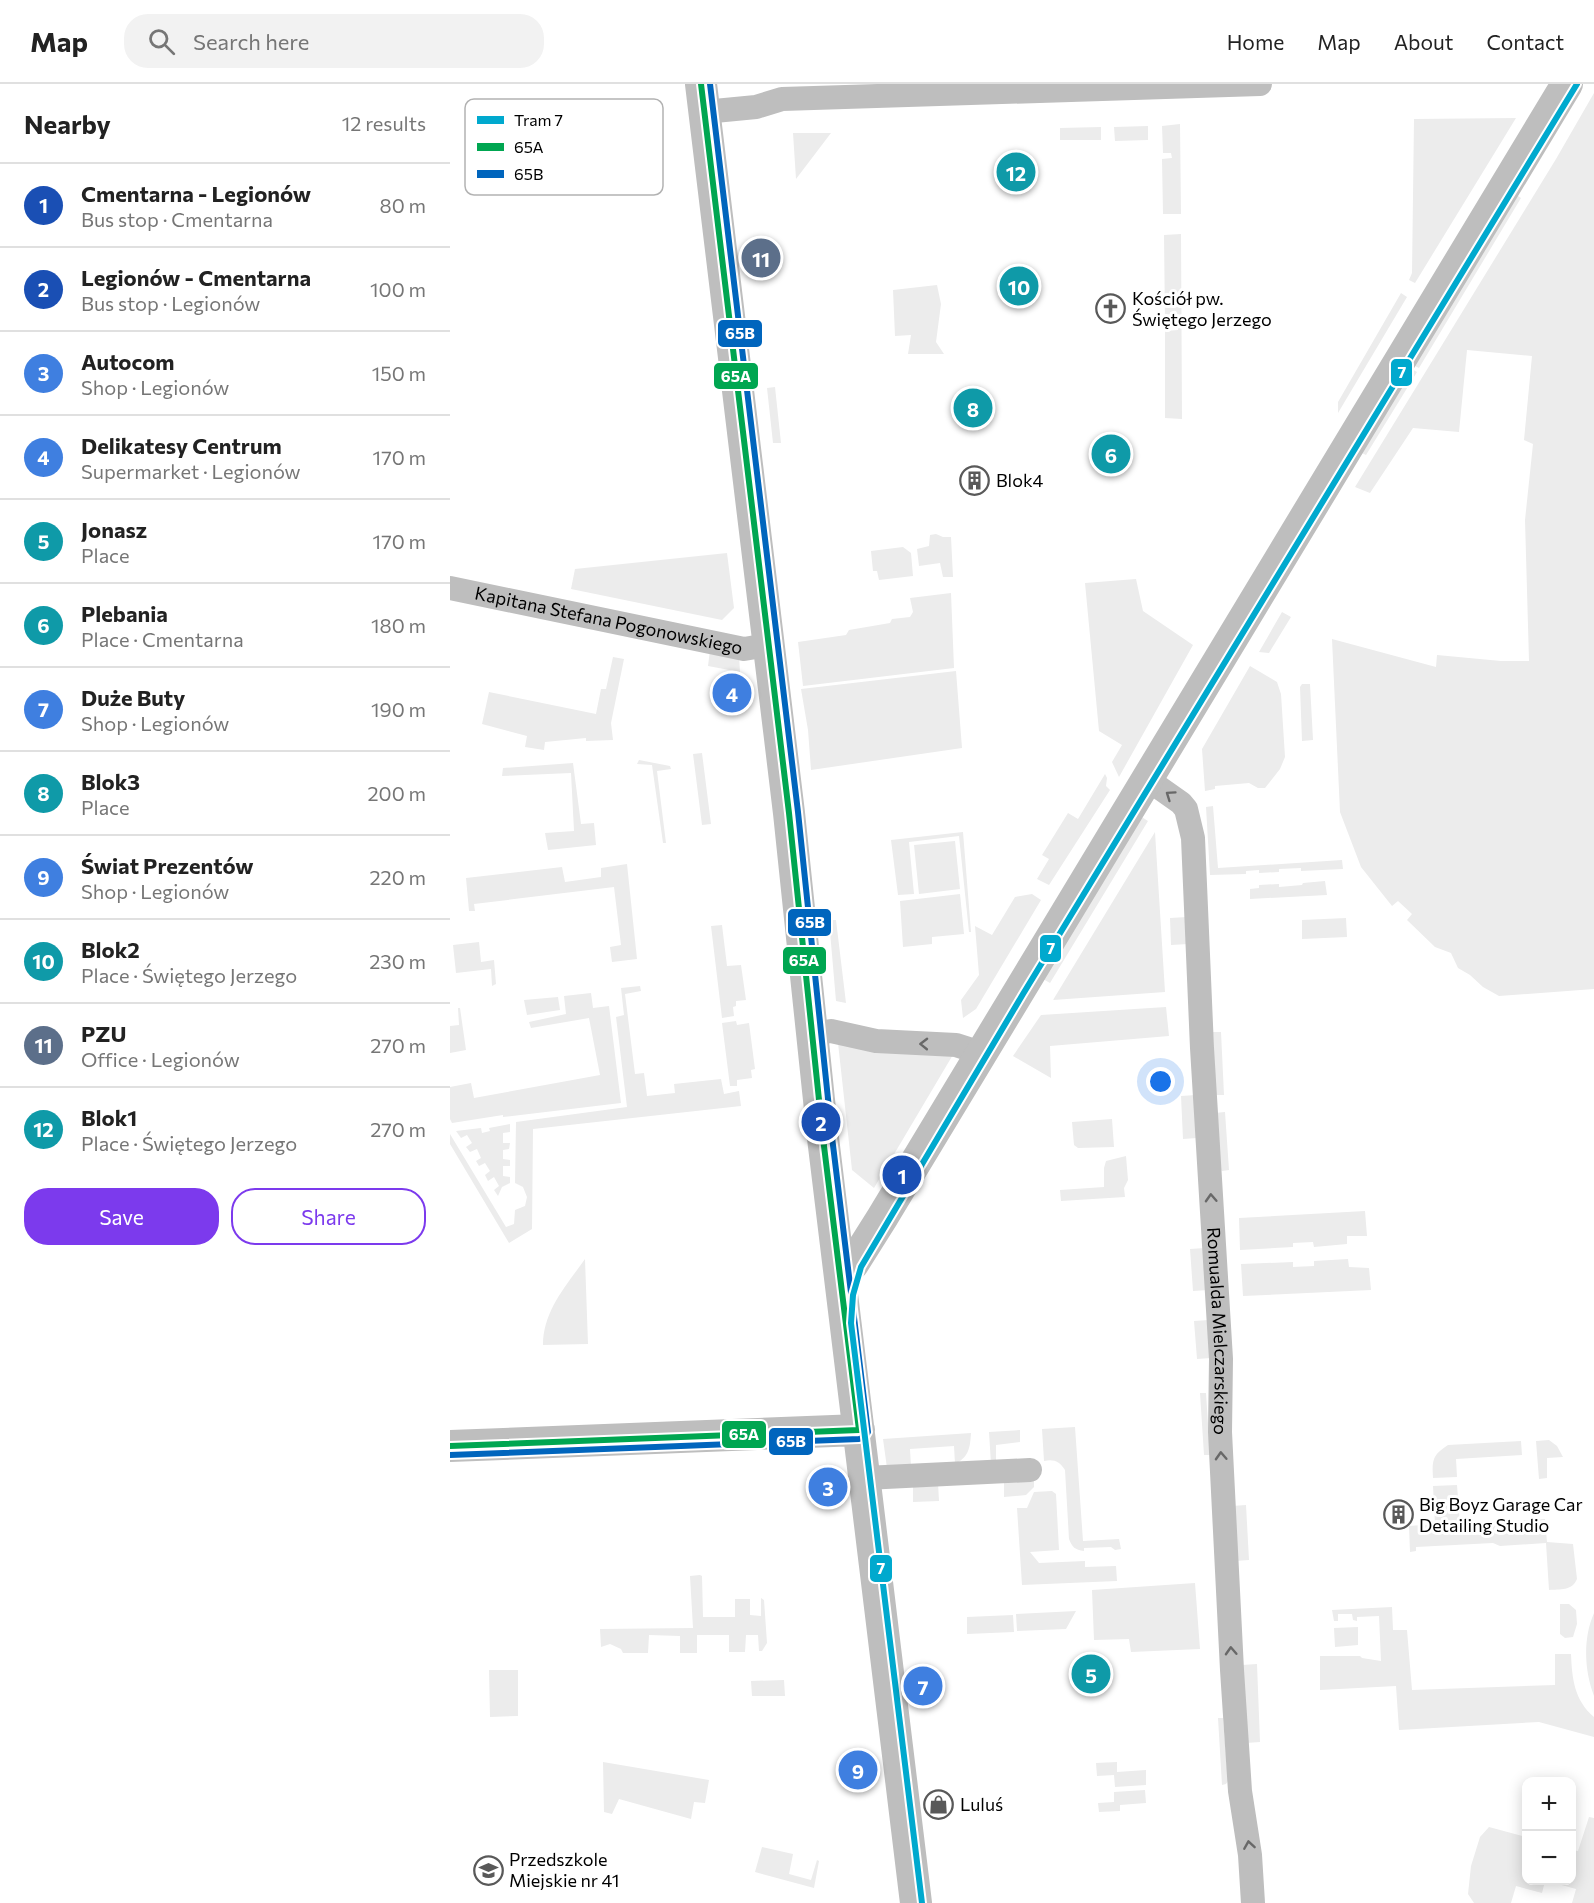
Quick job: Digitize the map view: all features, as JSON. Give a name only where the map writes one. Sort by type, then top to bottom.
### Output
[{"type":"street","points":[[916,1903],[823,1138],[789,813],[702,98],[756,107],[782,99],[1260,84]]},
{"type":"street","points":[[840,1271],[854,1264],[1148,779],[1559,87]]},
{"type":"street","name":"Kapitana Stefana Pogonowskiego","points":[[450,588],[744,649],[768,645]]},
{"type":"street","name":"Romualda Mielczarskiego","points":[[1148,779],[1186,808],[1193,838],[1221,1359],[1220,1432],[1232,1670],[1240,1791],[1250,1855],[1253,1903]]},
{"type":"street","points":[[812,1034],[831,1031],[876,1041],[956,1045],[981,1053]]},
{"type":"street","points":[[450,1446],[859,1430]]},
{"type":"street","points":[[865,1478],[1030,1470]]},
{"type":"shaded area","points":[[1594,93],[1594,989],[1499,996],[1458,968],[1451,953],[1435,947],[1407,920],[1412,914],[1398,901],[1392,906],[1361,867],[1340,812],[1332,639],[1436,667],[1437,655],[1501,661],[1529,661],[1525,520],[1533,444],[1524,440],[1532,356],[1467,350],[1459,432],[1413,428],[1370,493],[1355,487]]},
{"type":"shaded area","points":[[1516,118],[1415,283],[1409,280],[1412,273],[1414,119]]},
{"type":"shaded area","points":[[1180,124],[1181,214],[1163,214],[1162,159],[1172,158],[1171,153],[1163,153],[1162,126]]},
{"type":"shaded area","points":[[1148,126],[1148,140],[1115,141],[1114,127]]},
{"type":"shaded area","points":[[1101,127],[1101,140],[1060,140],[1060,128]]},
{"type":"shaded area","points":[[793,133],[831,133],[796,179]]},
{"type":"shaded area","points":[[1515,194],[1521,198],[1419,368],[1413,365]]},
{"type":"shaded area","points":[[1181,234],[1182,419],[1165,418],[1165,331],[1178,330],[1178,323],[1165,323],[1164,235]]},
{"type":"shaded area","points":[[937,285],[941,304],[936,342],[944,354],[908,354],[911,335],[895,336],[893,290]]},
{"type":"shaded area","points":[[1401,293],[1407,297],[1338,413],[1338,402]]},
{"type":"shaded area","points":[[1410,368],[1417,372],[1366,455],[1360,452]]},
{"type":"shaded area","points":[[775,387],[781,443],[773,443],[767,388]]},
{"type":"shaded area","points":[[930,535],[951,537],[953,577],[943,577],[940,563],[919,566],[917,549],[929,546]]},
{"type":"shaded area","points":[[903,547],[911,553],[913,576],[879,580],[877,571],[873,571],[871,551]]},
{"type":"shaded area","points":[[727,553],[734,608],[722,620],[571,589],[575,569]]},
{"type":"shaded area","points":[[1136,579],[1143,611],[1193,645],[1119,777],[1112,762],[1122,745],[1099,731],[1085,583]]},
{"type":"shaded area","points":[[951,593],[954,668],[803,686],[798,642],[846,635],[849,630],[910,617],[913,612],[910,598]]},
{"type":"shaded area","points":[[1282,612],[1291,617],[1269,653],[1259,652]]},
{"type":"shaded area","points":[[710,650],[739,656],[740,672],[708,666]]},
{"type":"shaded area","points":[[613,657],[624,659],[611,723],[613,740],[586,741],[586,738],[545,742],[544,750],[525,747],[527,736],[482,724],[489,692],[596,714],[601,689],[606,689]]},
{"type":"shaded area","points":[[1250,666],[1277,682],[1281,694],[1285,757],[1280,769],[1265,788],[1258,788],[1249,783],[1215,786],[1215,789],[1205,791],[1202,749]]},
{"type":"shaded area","points":[[956,671],[962,748],[811,770],[808,730],[801,689]]},
{"type":"shaded area","points":[[1302,684],[1310,684],[1313,740],[1302,741],[1300,687]]},
{"type":"shaded area","points":[[702,753],[711,824],[702,825],[693,754]]},
{"type":"shaded area","points":[[639,760],[670,766],[671,769],[657,771],[666,843],[663,843],[652,765],[637,764]]},
{"type":"shaded area","points":[[573,763],[581,824],[594,823],[596,845],[548,850],[545,833],[574,831],[571,773],[502,776],[503,768]]},
{"type":"shaded area","points":[[1105,774],[1106,786],[1110,790],[1049,885],[1037,879],[1049,859],[1042,855],[1068,813],[1078,819]]},
{"type":"shaded area","points":[[1213,806],[1218,868],[1342,860],[1343,869],[1301,871],[1301,868],[1279,869],[1279,872],[1259,873],[1259,870],[1246,871],[1246,874],[1210,875],[1206,807]]},
{"type":"shaded area","points":[[1140,816],[1148,821],[1050,983],[1043,979]]},
{"type":"shaded area","points":[[963,832],[971,932],[969,932],[959,836],[909,842],[914,894],[898,895],[891,840]]},
{"type":"shaded area","points":[[1155,832],[1165,992],[1053,1000]]},
{"type":"shaded area","points":[[955,841],[960,889],[919,894],[914,845]]},
{"type":"shaded area","points":[[627,864],[637,959],[612,962],[610,947],[621,945],[614,887],[474,904],[475,911],[469,911],[466,878],[562,867],[565,882],[601,877],[601,868]]},
{"type":"shaded area","points":[[1325,881],[1327,895],[1250,899],[1250,889],[1259,888],[1259,885],[1279,884],[1279,887]]},
{"type":"shaded area","points":[[960,894],[964,934],[932,937],[932,944],[903,947],[900,901]]},
{"type":"shaded area","points":[[1032,894],[1041,900],[976,1009],[963,1018],[961,1000],[979,975],[975,926],[992,935],[1015,897]]},
{"type":"shaded area","points":[[1187,917],[1188,944],[1171,945],[1170,918]]},
{"type":"shaded area","points":[[1346,918],[1347,937],[1302,939],[1302,920]]},
{"type":"shaded area","points":[[829,920],[836,920],[846,1003],[836,1001]]},
{"type":"shaded area","points":[[722,925],[727,966],[741,965],[746,1000],[736,1001],[736,1006],[733,1007],[734,1016],[722,1018],[711,926]]},
{"type":"shaded area","points":[[479,942],[481,962],[494,960],[496,984],[492,986],[491,969],[456,973],[453,945]]},
{"type":"shaded area","points":[[640,986],[641,991],[625,994],[635,1074],[644,1073],[647,1096],[675,1093],[674,1084],[721,1079],[724,1094],[739,1091],[741,1106],[533,1129],[532,1229],[509,1243],[450,1144],[450,1134],[506,1227],[514,1224],[515,1210],[525,1206],[527,1197],[523,1187],[515,1183],[516,1122],[627,1107],[616,1017],[624,1015],[621,988]]},
{"type":"shaded area","points":[[591,993],[593,1008],[609,1006],[621,1103],[503,1117],[503,1115],[452,1123],[450,1087],[471,1083],[474,1098],[600,1075],[589,1018],[531,1028],[529,1022],[566,1014],[564,996]]},
{"type":"shaded area","points":[[558,997],[560,1010],[527,1015],[524,1000]]},
{"type":"shaded area","points":[[1166,1007],[1169,1036],[1050,1046],[1051,1078],[1013,1056],[1041,1015]]},
{"type":"shaded area","points":[[458,1008],[460,1008],[466,1050],[450,1053],[450,1026],[459,1025]]},
{"type":"shaded area","points":[[736,1021],[737,1025],[749,1023],[755,1069],[751,1070],[752,1078],[737,1080],[737,1086],[730,1086],[722,1023]]},
{"type":"shaded area","points":[[1213,1032],[1221,1032],[1224,1095],[1215,1095]]},
{"type":"shaded area","points":[[838,1043],[954,1053],[874,1188],[852,1170]]},
{"type":"shaded area","points":[[1196,1095],[1197,1138],[1183,1139],[1181,1096]]},
{"type":"shaded area","points":[[1225,1112],[1229,1170],[1222,1171],[1219,1168],[1215,1113]]},
{"type":"shaded area","points":[[1112,1119],[1114,1147],[1078,1148],[1074,1145],[1072,1122]]},
{"type":"shaded area","points":[[510,1124],[510,1132],[503,1133],[503,1143],[510,1143],[509,1149],[503,1150],[503,1159],[510,1160],[510,1166],[503,1166],[503,1176],[510,1177],[510,1183],[502,1187],[498,1196],[494,1190],[499,1186],[494,1177],[488,1181],[485,1175],[490,1171],[485,1163],[479,1166],[476,1161],[481,1158],[477,1149],[470,1152],[466,1147],[472,1143],[467,1135],[461,1138],[456,1131],[481,1128],[482,1133],[490,1131],[489,1128]]},
{"type":"shaded area","points":[[1126,1156],[1128,1180],[1124,1188],[1125,1197],[1061,1201],[1060,1190],[1104,1187],[1106,1161]]},
{"type":"shaded area","points":[[1365,1211],[1367,1236],[1347,1236],[1347,1244],[1314,1247],[1313,1242],[1293,1243],[1293,1247],[1240,1250],[1239,1218]]},
{"type":"shaded area","points":[[1205,1248],[1208,1290],[1193,1291],[1190,1249]]},
{"type":"shaded area","points":[[585,1259],[588,1344],[543,1345],[551,1310]]},
{"type":"shaded area","points":[[1348,1259],[1349,1267],[1369,1268],[1371,1290],[1243,1296],[1241,1264],[1293,1262],[1293,1267],[1314,1266],[1314,1261]]},
{"type":"shaded area","points":[[1209,1320],[1211,1358],[1197,1359],[1194,1321]]},
{"type":"shaded area","points":[[1200,1393],[1206,1393],[1210,1455],[1204,1455]]},
{"type":"shaded area","points":[[1075,1427],[1083,1541],[1119,1539],[1121,1549],[1084,1548],[1084,1551],[1081,1551],[1074,1548],[1069,1539],[1065,1470],[1056,1461],[1044,1461],[1042,1429]]},
{"type":"shaded area","points":[[1020,1430],[1020,1442],[996,1445],[996,1464],[991,1464],[989,1432]]},
{"type":"shaded area","points":[[971,1433],[968,1452],[955,1464],[954,1446],[910,1449],[911,1467],[887,1468],[883,1439]]},
{"type":"shaded area","points":[[1549,1440],[1557,1446],[1563,1457],[1547,1458],[1547,1478],[1539,1479],[1536,1441]]},
{"type":"shaded area","points":[[1521,1441],[1522,1455],[1456,1459],[1457,1477],[1433,1478],[1434,1459],[1448,1445]]},
{"type":"shaded area","points":[[1004,1480],[1034,1481],[1034,1487],[1026,1495],[1004,1497]]},
{"type":"shaded area","points":[[938,1483],[939,1501],[913,1502],[913,1485]]},
{"type":"shaded area","points":[[1457,1485],[1460,1524],[1545,1519],[1547,1542],[1573,1544],[1577,1579],[1575,1583],[1565,1589],[1549,1590],[1546,1543],[1416,1547],[1416,1551],[1410,1552],[1409,1526],[1435,1524],[1433,1486]]},
{"type":"shaded area","points":[[1052,1491],[1056,1494],[1059,1550],[1030,1552],[1039,1563],[1085,1561],[1085,1567],[1116,1566],[1117,1581],[1022,1585],[1017,1508],[1027,1508],[1034,1492]]},
{"type":"shaded area","points":[[1246,1505],[1249,1560],[1235,1561],[1232,1506]]},
{"type":"shaded area","points":[[690,1576],[702,1576],[703,1617],[735,1617],[735,1599],[750,1599],[750,1615],[761,1616],[761,1598],[764,1600],[767,1643],[762,1651],[759,1651],[758,1635],[746,1635],[745,1652],[729,1652],[729,1635],[697,1635],[697,1653],[680,1653],[680,1636],[649,1635],[648,1653],[623,1653],[621,1649],[610,1644],[601,1647],[600,1629],[693,1628]]},
{"type":"shaded area","points":[[1195,1583],[1200,1649],[1131,1652],[1129,1639],[1094,1640],[1092,1590]]},
{"type":"shaded area","points":[[1560,1604],[1569,1604],[1576,1610],[1577,1624],[1573,1637],[1565,1638],[1560,1634]]},
{"type":"shaded area","points":[[1392,1607],[1393,1630],[1407,1630],[1412,1690],[1555,1685],[1555,1654],[1571,1654],[1575,1688],[1582,1703],[1594,1717],[1594,1737],[1539,1722],[1399,1730],[1396,1686],[1320,1690],[1320,1656],[1360,1656],[1381,1661],[1379,1616],[1357,1617],[1357,1621],[1353,1620],[1352,1614],[1338,1614],[1338,1621],[1334,1621],[1332,1610]]},
{"type":"shaded area","points":[[1076,1611],[1066,1629],[1017,1631],[1016,1614]]},
{"type":"shaded area","points":[[1594,1613],[1594,1696],[1588,1676],[1586,1654],[1588,1633]]},
{"type":"shaded area","points":[[1013,1615],[1014,1632],[967,1634],[967,1617]]},
{"type":"shaded area","points":[[1358,1627],[1358,1645],[1335,1647],[1334,1628]]},
{"type":"shaded area","points":[[1257,1664],[1260,1742],[1246,1743],[1242,1665]]},
{"type":"shaded area","points":[[489,1670],[518,1670],[518,1716],[490,1717]]},
{"type":"shaded area","points":[[784,1680],[785,1696],[752,1696],[751,1681]]},
{"type":"shaded area","points":[[1218,1718],[1223,1718],[1228,1781],[1222,1785]]},
{"type":"shaded area","points":[[603,1762],[709,1780],[705,1803],[694,1802],[691,1819],[619,1799],[612,1814],[604,1812]]},
{"type":"shaded area","points":[[1117,1762],[1117,1772],[1146,1770],[1146,1785],[1115,1787],[1114,1775],[1097,1776],[1096,1763]]},
{"type":"shaded area","points":[[1145,1790],[1146,1803],[1120,1805],[1120,1811],[1099,1812],[1098,1803],[1114,1802],[1114,1792]]},
{"type":"shaded area","points":[[1589,1817],[1594,1818],[1594,1903],[1572,1903],[1576,1889],[1562,1885],[1576,1885],[1576,1851],[1578,1851]]},
{"type":"shaded area","points":[[1489,1827],[1522,1836],[1522,1885],[1544,1885],[1542,1893],[1516,1886],[1511,1903],[1474,1903],[1468,1894],[1471,1866],[1480,1837]]},
{"type":"shaded area","points":[[762,1847],[793,1854],[789,1874],[811,1880],[817,1860],[819,1861],[814,1888],[755,1872]]},
{"type":"tram line","name":"7","points":[[922,1903],[851,1323],[853,1295],[861,1267],[1023,994],[1577,84]]},
{"type":"transit line","name":"65A","points":[[450,1446],[859,1430],[823,1138],[789,813],[701,84]]},
{"type":"transit line","name":"65B","points":[[450,1455],[859,1439],[865,1437],[868,1432],[832,1137],[798,812],[710,84]]},
{"type":"place","name":"Blok1","points":[[1016,172]]},
{"type":"place","name":"PZU","points":[[761,258]]},
{"type":"place","name":"Blok2","points":[[1019,286]]},
{"type":"place","name":"Kościół pw. Świętego Jerzego","points":[[1111,309]]},
{"type":"place","name":"Blok3","points":[[973,408]]},
{"type":"place","name":"Plebania","points":[[1111,454]]},
{"type":"place","name":"Blok4","points":[[975,481]]},
{"type":"place","name":"Delikatesy Centrum","points":[[732,693]]},
{"type":"place","name":"Legionów - Cmentarna","points":[[821,1122]]},
{"type":"place","name":"Cmentarna - Legionów","points":[[902,1175]]},
{"type":"place","name":"Autocom","points":[[828,1487]]},
{"type":"place","name":"Big Boyz Garage Car Detailing Studio","points":[[1398,1515]]},
{"type":"place","name":"Jonasz","points":[[1091,1674]]},
{"type":"place","name":"Duże Buty","points":[[923,1686]]},
{"type":"place","name":"Świat Prezentów","points":[[858,1770]]},
{"type":"place","name":"Luluś","points":[[939,1805]]},
{"type":"place","name":"Przedszkole Miejskie nr 41","points":[[488,1870]]}]
